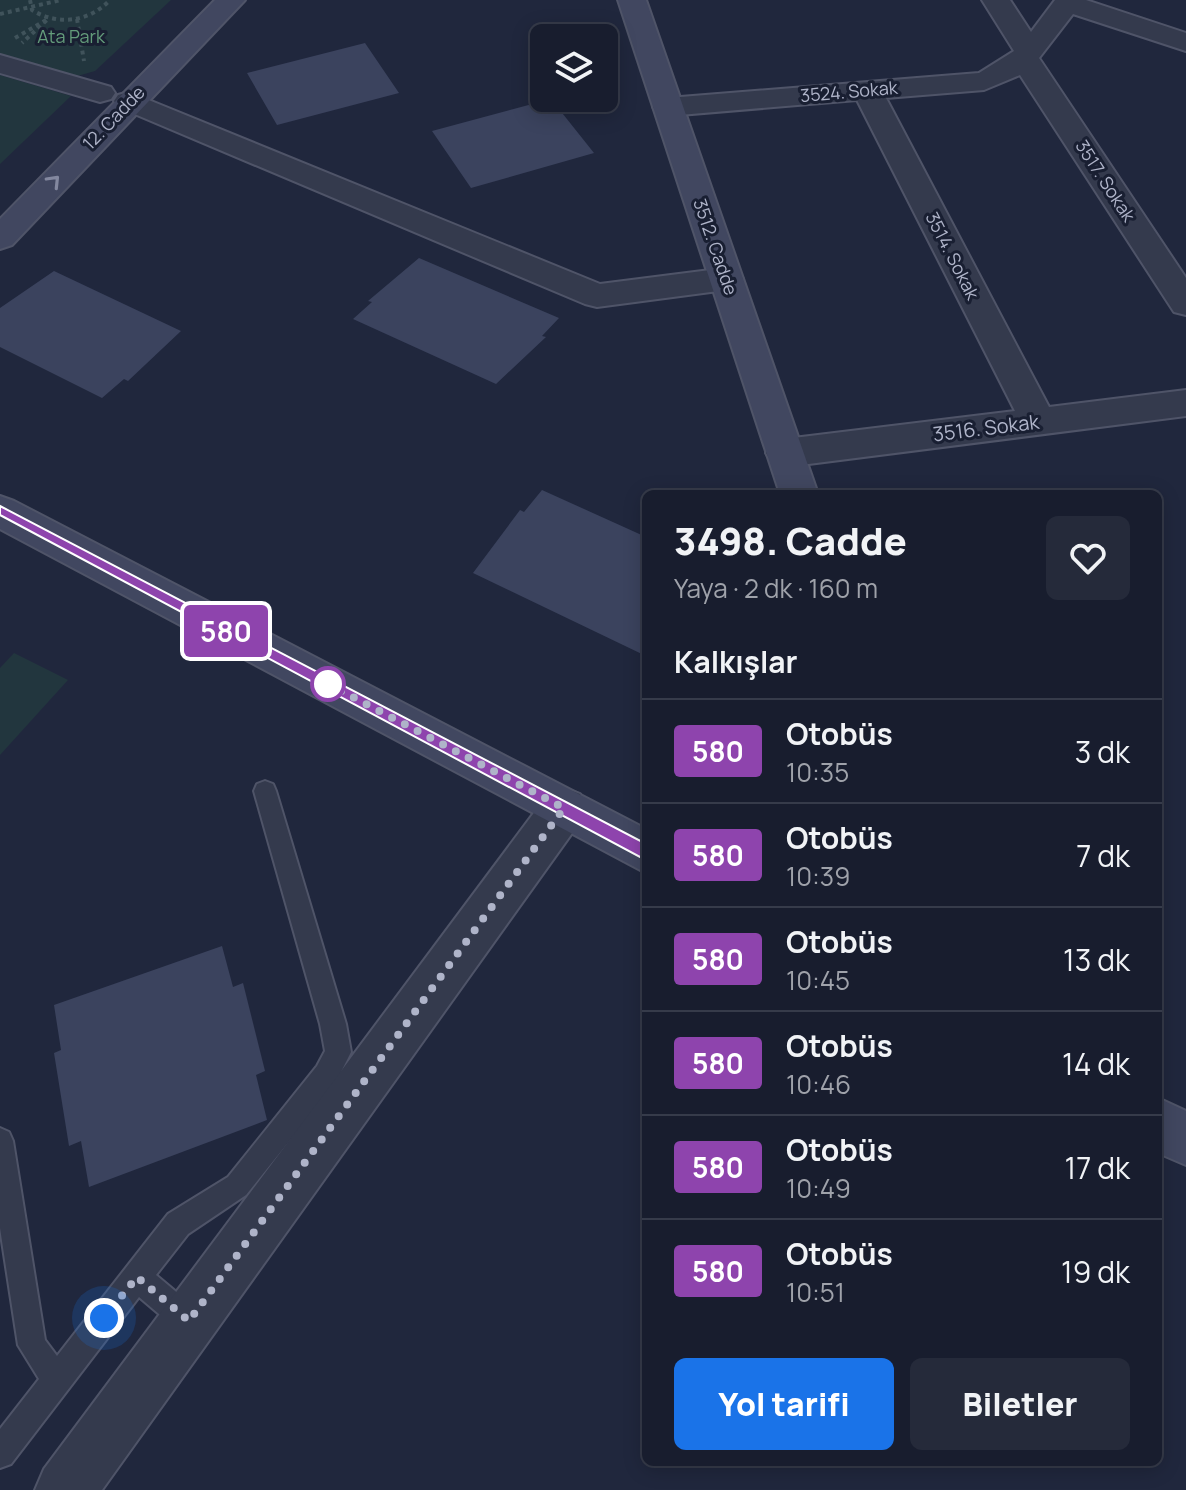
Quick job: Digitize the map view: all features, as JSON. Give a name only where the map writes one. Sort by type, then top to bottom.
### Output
[{"type":"street","name":"12. Cadde","points":[[0,238],[121,82],[195,0]]},
{"type":"street","name":"12. Cadde","points":[[78,115],[231,0]]},
{"type":"street","name":"3512. Cadde","points":[[632,0],[798,490]]},
{"type":"street","name":"3517. Sokak","points":[[996,0],[1026,55],[1186,304]]},
{"type":"street","points":[[1026,55],[1068,1],[1186,42]]},
{"type":"street","points":[[9,50],[121,82],[597,296],[726,279]]},
{"type":"street","name":"3524. Sokak","points":[[668,107],[984,81],[1006,74],[1026,55]]},
{"type":"street","name":"3514. Sokak","points":[[867,90],[1038,421]]},
{"type":"street","name":"3516. Sokak","points":[[785,453],[1186,403]]},
{"type":"street","points":[[0,511],[642,850]]},
{"type":"street","points":[[65,1490],[564,808]]},
{"type":"street","points":[[1162,1126],[1186,1139]]},
{"type":"lane","points":[[0,1453],[178,1224],[237,1186],[326,1075],[338,1052],[333,1024],[265,791]]},
{"type":"lane","points":[[0,1141],[32,1345],[56,1379]]},
{"type":"lane","points":[[137,1277],[189,1321]]},
{"type":"path","points":[[30,0],[30,7],[48,19],[77,19],[98,12],[110,0]]},
{"type":"path","points":[[0,14],[61,0]]},
{"type":"path","points":[[9,50],[48,19]]},
{"type":"path","points":[[9,50],[48,19]]},
{"type":"path","points":[[77,19],[85,64]]},
{"type":"green space","name":"Ata Park","points":[[0,0],[171,0],[95,71],[74,77],[0,56]]},
{"type":"green space","points":[[0,75],[71,96],[0,164]]},
{"type":"green space","points":[[14,653],[68,680],[0,755],[0,668]]},
{"type":"building","points":[[365,43],[399,93],[277,125],[247,73]]},
{"type":"building","points":[[530,105],[530,112],[561,112],[594,153],[471,188],[432,131]]},
{"type":"building","points":[[419,258],[559,318],[542,336],[546,337],[496,384],[353,319],[372,302],[368,301]]},
{"type":"building","points":[[54,271],[181,331],[128,381],[124,379],[102,398],[0,347],[0,308]]},
{"type":"building","points":[[542,490],[642,535],[642,654],[473,573],[520,510],[524,512]]},
{"type":"building","points":[[222,946],[233,987],[243,983],[265,1071],[256,1075],[267,1120],[89,1187],[81,1141],[69,1146],[54,1053],[61,1050],[54,1005]]},
{"type":"bus line","name":"580","points":[[0,511],[642,850]]},
{"type":"route","points":[[104,1318],[137,1277],[189,1321],[564,808],[328,684]]}]
